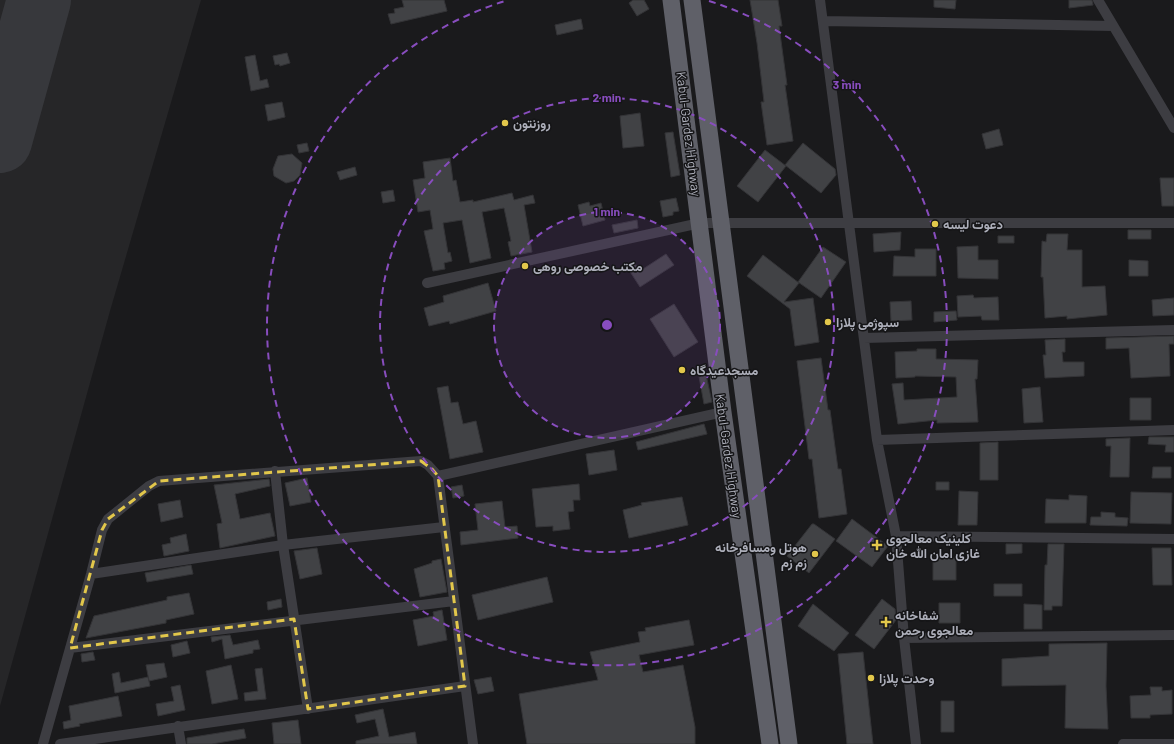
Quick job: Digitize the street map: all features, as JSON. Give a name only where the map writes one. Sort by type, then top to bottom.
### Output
[{"type":"highway","name":"Kabul-Gardez Highway","points":[[671,0],[723,412],[770,744]]},
{"type":"highway","name":"Kabul-Gardez Highway","points":[[692,0],[789,744]]},
{"type":"street","points":[[820,0],[877,440],[896,536],[904,638],[916,744]]},
{"type":"street","points":[[1098,0],[1174,128]]},
{"type":"street","points":[[823,21],[1113,26]]},
{"type":"street","points":[[427,283],[700,223],[1174,223]]},
{"type":"street","points":[[864,338],[1174,330]]},
{"type":"street","points":[[438,476],[723,412]]},
{"type":"street","points":[[877,440],[1174,430]]},
{"type":"street","points":[[43,744],[102,530],[108,519],[153,483],[159,481],[276,471],[421,461],[428,465],[438,476],[474,744]]},
{"type":"street","points":[[276,471],[283,545],[308,709]]},
{"type":"street","points":[[91,574],[283,545],[444,527]]},
{"type":"street","points":[[896,536],[1174,539]]},
{"type":"street","points":[[70,648],[294,619],[454,601]]},
{"type":"street","points":[[904,638],[1174,635]]},
{"type":"street","points":[[60,744],[466,686]]},
{"type":"street","points":[[178,726],[181,744]]},
{"type":"street","points":[[1123,744],[1174,744]]},
{"type":"highlighted area","points":[[421,461],[432,469],[438,476],[465,686],[308,709],[294,619],[70,648],[102,530],[108,519],[159,481]]},
{"type":"shaded area","points":[[0,0],[201,0],[110,311],[0,706]]},
{"type":"building","points":[[402,0],[444,0],[447,11],[391,24],[388,14],[395,13],[394,9],[404,7]]},
{"type":"building","points":[[633,0],[644,0],[649,9],[637,16],[629,3]]},
{"type":"building","points":[[750,0],[778,0],[782,26],[779,26],[787,85],[785,85],[793,141],[767,145],[761,102],[764,102]]},
{"type":"building","points":[[934,0],[956,0],[955,9],[934,7]]},
{"type":"building","points":[[1069,0],[1092,0],[1093,5],[1069,8]]},
{"type":"building","points":[[581,19],[583,29],[557,35],[555,25]]},
{"type":"building","points":[[287,53],[290,63],[280,66],[279,64],[275,65],[273,56]]},
{"type":"building","points":[[255,55],[260,81],[267,79],[269,87],[251,91],[245,57]]},
{"type":"building","points":[[282,102],[285,117],[268,121],[265,105]]},
{"type":"building","points":[[640,113],[644,146],[623,148],[620,116]]},
{"type":"building","points":[[999,129],[1003,145],[986,149],[982,134]]},
{"type":"building","points":[[673,132],[680,175],[671,177],[665,133]]},
{"type":"building","points":[[307,143],[309,151],[299,153],[297,145]]},
{"type":"building","points":[[803,143],[835,169],[836,175],[821,193],[785,165]]},
{"type":"building","points":[[765,150],[786,166],[758,202],[737,186]]},
{"type":"building","points":[[292,154],[302,163],[300,175],[294,181],[286,183],[274,176],[273,169],[278,156]]},
{"type":"building","points":[[450,158],[453,181],[456,180],[460,202],[473,200],[473,202],[512,193],[514,200],[533,195],[535,203],[524,205],[532,252],[511,256],[508,242],[511,241],[504,208],[482,212],[491,258],[470,263],[462,220],[443,223],[448,253],[450,252],[452,261],[444,263],[445,269],[433,271],[424,231],[433,229],[430,210],[418,212],[413,180],[425,178],[423,162]]},
{"type":"building","points":[[355,167],[357,175],[340,180],[337,172]]},
{"type":"building","points":[[1160,178],[1174,178],[1174,206],[1162,206]]},
{"type":"building","points":[[393,190],[395,201],[383,203],[381,192]]},
{"type":"building","points":[[676,198],[679,211],[673,212],[673,215],[663,217],[660,201]]},
{"type":"building","points":[[589,202],[590,206],[601,203],[605,220],[583,226],[578,205]]},
{"type":"building","points":[[637,220],[638,228],[614,233],[612,225]]},
{"type":"building","points":[[1128,230],[1151,230],[1151,239],[1128,239]]},
{"type":"building","points":[[901,232],[900,250],[874,252],[873,234]]},
{"type":"building","points":[[1047,234],[1068,234],[1067,250],[1082,250],[1082,287],[1105,286],[1107,315],[1067,319],[1067,316],[1045,318],[1043,277],[1041,277],[1042,241],[1046,242]]},
{"type":"building","points":[[998,236],[1014,236],[1014,243],[998,243]]},
{"type":"building","points":[[978,246],[978,260],[998,260],[998,279],[958,278],[957,247]]},
{"type":"building","points":[[823,247],[846,262],[821,298],[798,282]]},
{"type":"building","points":[[915,249],[936,249],[936,276],[893,276],[894,256],[915,257]]},
{"type":"building","points":[[666,254],[674,265],[640,287],[627,267],[634,262],[640,271]]},
{"type":"building","points":[[763,255],[799,283],[784,302],[813,298],[819,342],[795,346],[790,309],[747,276]]},
{"type":"building","points":[[1129,260],[1148,261],[1148,276],[1129,276]]},
{"type":"building","points":[[488,283],[496,311],[450,324],[449,321],[429,326],[424,308],[444,302],[443,296]]},
{"type":"building","points":[[973,295],[974,298],[998,297],[999,320],[982,320],[981,316],[958,317],[957,296]]},
{"type":"building","points":[[1174,298],[1174,315],[1153,316],[1152,300]]},
{"type":"building","points":[[911,301],[912,320],[891,321],[890,302]]},
{"type":"building","points":[[674,304],[698,342],[674,357],[650,319]]},
{"type":"building","points":[[956,311],[957,320],[934,322],[934,312]]},
{"type":"building","points":[[1174,336],[1174,344],[1169,344],[1170,376],[1131,378],[1129,348],[1106,349],[1106,338]]},
{"type":"building","points":[[1065,339],[1065,352],[1062,352],[1063,362],[1084,362],[1084,376],[1045,378],[1043,355],[1046,355],[1045,340]]},
{"type":"building","points":[[917,349],[936,349],[936,359],[978,360],[977,379],[975,379],[978,422],[937,423],[937,420],[898,424],[892,384],[903,383],[904,400],[957,397],[956,377],[915,376],[896,378],[895,352],[917,351]]},
{"type":"building","points":[[821,358],[828,410],[830,410],[838,469],[841,469],[847,514],[819,518],[812,459],[809,459],[797,361]]},
{"type":"building","points":[[705,370],[712,402],[704,404],[698,371]]},
{"type":"building","points":[[448,386],[451,403],[458,402],[463,424],[476,421],[483,452],[450,459],[437,388]]},
{"type":"building","points":[[1040,387],[1043,422],[1024,423],[1022,389]]},
{"type":"building","points":[[1130,398],[1151,398],[1151,420],[1130,420]]},
{"type":"building","points":[[704,424],[707,434],[638,450],[636,442]]},
{"type":"building","points":[[1149,437],[1174,437],[1174,452],[1165,452],[1166,445],[1148,444]]},
{"type":"building","points":[[1130,438],[1129,477],[1110,477],[1111,446],[1106,446],[1106,439]]},
{"type":"building","points":[[998,442],[998,480],[980,480],[980,443]]},
{"type":"building","points":[[614,450],[617,470],[589,475],[586,454]]},
{"type":"building","points":[[1153,467],[1171,467],[1171,478],[1152,478]]},
{"type":"building","points":[[307,478],[311,502],[290,506],[285,483]]},
{"type":"building","points":[[269,479],[270,486],[235,494],[240,519],[270,513],[275,536],[220,548],[217,524],[222,523],[214,485]]},
{"type":"building","points":[[936,482],[949,482],[949,490],[936,490]]},
{"type":"building","points":[[579,484],[580,500],[573,500],[574,511],[568,512],[570,529],[553,531],[553,526],[536,527],[532,489]]},
{"type":"building","points":[[462,485],[464,496],[453,498],[451,487]]},
{"type":"building","points":[[959,491],[978,492],[977,525],[958,525]]},
{"type":"building","points":[[1131,492],[1172,493],[1171,524],[1130,523]]},
{"type":"building","points":[[1069,495],[1087,496],[1086,523],[1045,523],[1046,499],[1069,500]]},
{"type":"building","points":[[682,497],[688,525],[629,538],[623,510],[642,505],[641,503]]},
{"type":"building","points":[[180,500],[183,517],[161,522],[158,504]]},
{"type":"building","points":[[502,501],[505,527],[517,526],[518,538],[461,545],[460,532],[478,530],[475,504]]},
{"type":"building","points":[[1101,512],[1115,513],[1115,517],[1128,518],[1127,526],[1090,525],[1091,517],[1101,517]]},
{"type":"building","points":[[852,519],[888,546],[872,567],[836,541]]},
{"type":"building","points":[[812,524],[835,539],[809,573],[787,556]]},
{"type":"building","points":[[186,534],[189,551],[164,556],[162,545],[171,543],[170,538]]},
{"type":"building","points":[[1006,544],[1022,544],[1022,553],[1006,554]]},
{"type":"building","points":[[1048,544],[1064,544],[1062,606],[1052,606],[1052,610],[1044,610],[1045,565],[1047,565]]},
{"type":"building","points":[[317,548],[322,574],[300,579],[294,551]]},
{"type":"building","points":[[1152,548],[1171,548],[1172,585],[1153,585]]},
{"type":"building","points":[[933,558],[956,558],[956,580],[933,580]]},
{"type":"building","points":[[441,559],[447,592],[420,597],[414,569],[432,563],[432,561]]},
{"type":"building","points":[[191,565],[193,574],[147,582],[145,573]]},
{"type":"building","points":[[547,577],[553,602],[478,620],[472,595]]},
{"type":"building","points":[[994,584],[1022,584],[1022,596],[994,596]]},
{"type":"building","points":[[189,593],[194,614],[166,620],[166,623],[86,638],[94,616],[167,600],[167,597]]},
{"type":"building","points":[[281,599],[282,607],[268,610],[267,602]]},
{"type":"building","points":[[882,599],[895,609],[896,620],[874,649],[855,635]]},
{"type":"building","points":[[939,603],[960,603],[960,623],[939,623]]},
{"type":"building","points":[[813,604],[849,633],[834,651],[798,626]]},
{"type":"building","points":[[1024,604],[1042,605],[1042,629],[1024,629]]},
{"type":"building","points":[[442,610],[447,640],[418,646],[413,620],[434,616],[433,612]]},
{"type":"building","points":[[689,620],[694,645],[639,655],[643,672],[683,665],[695,727],[695,744],[527,744],[519,694],[598,680],[590,652],[640,642],[638,632],[646,631],[645,628]]},
{"type":"building","points":[[230,635],[233,645],[258,640],[260,649],[253,650],[253,653],[225,659],[222,639],[212,642],[211,637]]},
{"type":"building","points":[[187,641],[190,653],[173,657],[171,645]]},
{"type":"building","points":[[1107,643],[1106,686],[1108,729],[1065,728],[1066,685],[1002,686],[1002,659],[1049,656],[1049,644]]},
{"type":"building","points":[[93,652],[95,660],[82,662],[81,654]]},
{"type":"building","points":[[863,652],[873,744],[847,744],[838,654]]},
{"type":"building","points":[[164,663],[167,677],[149,681],[146,665]]},
{"type":"building","points":[[231,665],[238,699],[212,704],[206,671]]},
{"type":"building","points":[[262,668],[266,699],[245,701],[244,693],[258,691],[255,669]]},
{"type":"building","points":[[119,672],[121,683],[148,677],[150,686],[115,693],[112,674]]},
{"type":"building","points":[[491,677],[494,691],[478,694],[474,680]]},
{"type":"building","points":[[180,685],[185,710],[158,716],[156,704],[174,701],[171,687]]},
{"type":"building","points":[[1150,687],[1162,687],[1162,691],[1172,690],[1172,714],[1150,715],[1150,718],[1131,718],[1130,696],[1151,695]]},
{"type":"building","points":[[118,696],[122,716],[79,724],[80,726],[64,729],[63,722],[71,720],[69,706]]},
{"type":"building","points":[[941,701],[954,701],[954,732],[941,732]]},
{"type":"building","points":[[383,709],[389,737],[415,732],[417,744],[356,744],[356,741],[379,736],[375,719],[357,723],[355,715]]},
{"type":"building","points":[[298,720],[301,744],[274,744],[272,723]]},
{"type":"building","points":[[244,729],[246,738],[212,744],[187,744],[187,738]]},
{"type":"runway","points":[[0,141],[39,0]]},
{"type":"place","name":"روزنتون","points":[[505,123]]},
{"type":"place","name":"دعوت لیسه","points":[[935,224]]},
{"type":"place","name":"مکتب خصوصی روهی","points":[[525,266]]},
{"type":"place","name":"سپوژمی پلازا","points":[[828,322]]},
{"type":"place","name":"مسجدعیدگاه","points":[[682,370]]},
{"type":"place","name":"کلینیک معالجوی غازی امان الله خان","points":[[877,545]]},
{"type":"place","name":"هوتل ومسافرخانه زم زم","points":[[815,554]]},
{"type":"place","name":"شفاخانه معالجوی رحمن","points":[[886,622]]},
{"type":"place","name":"وحدت پلازا","points":[[871,678]]}]
